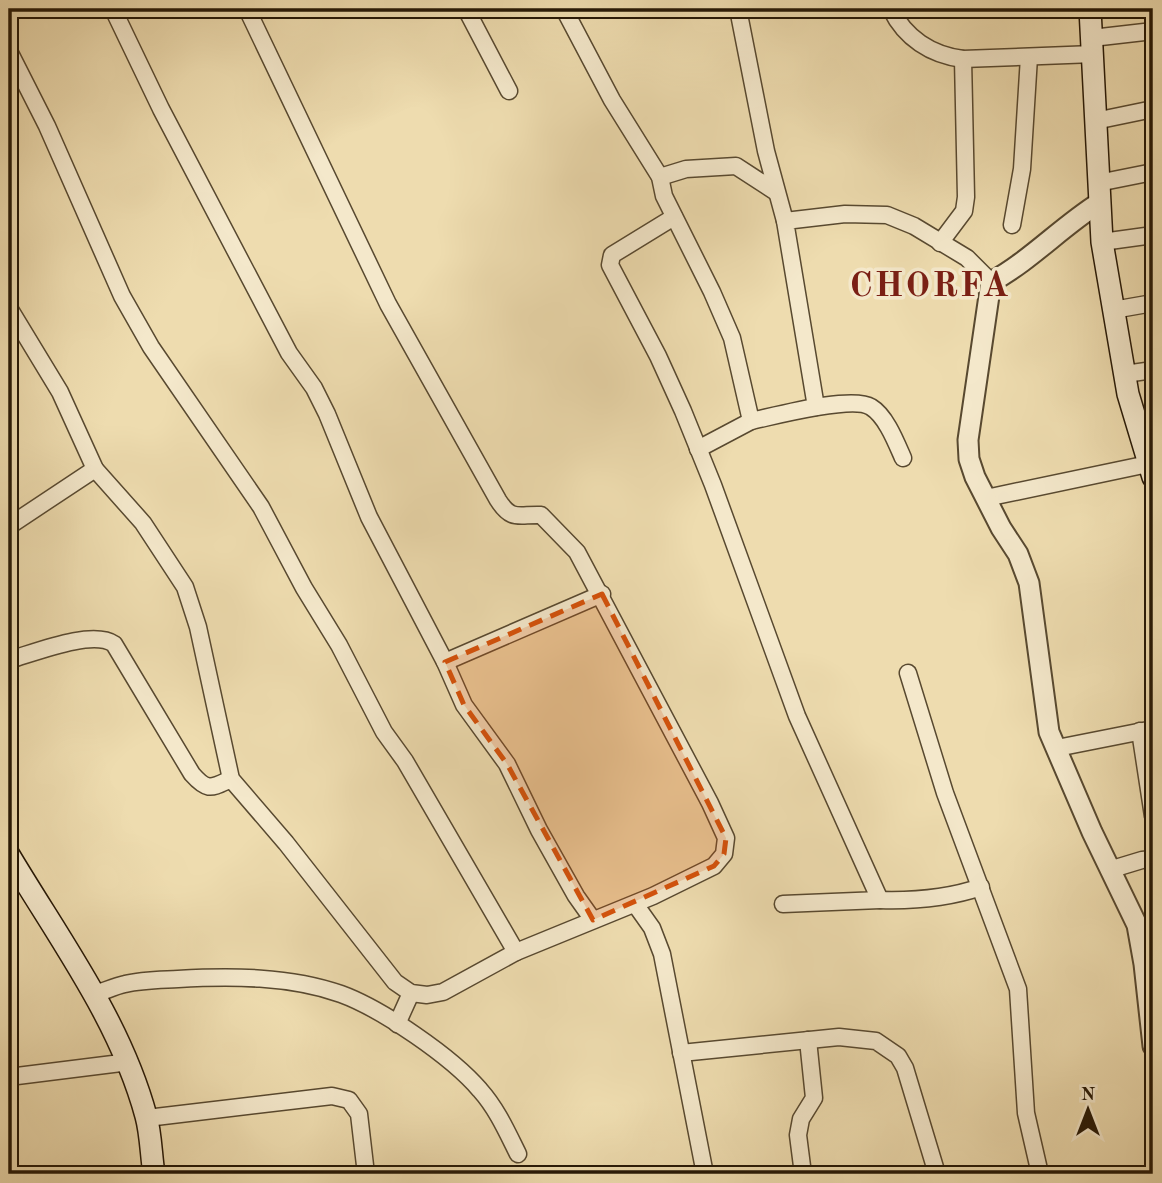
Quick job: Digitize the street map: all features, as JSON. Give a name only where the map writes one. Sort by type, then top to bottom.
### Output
[{"type":"main road","points":[[1090,9],[1102,242],[1128,394],[1150,457]]},
{"type":"main road","points":[[9,855],[95,994],[129,1062],[147,1118],[154,1174]]},
{"type":"street","points":[[113,9],[161,109],[289,353],[314,388],[369,516],[445,662],[464,705],[507,764],[539,830],[576,896],[593,920]]},
{"type":"street","points":[[9,308],[60,392],[95,469],[143,523],[185,587],[198,627],[231,779],[286,843],[395,982],[411,993],[427,995],[443,992],[516,952],[635,904],[714,866],[724,855],[726,838],[692,766],[602,594],[577,552],[541,515],[516,517],[505,512],[498,500],[388,304],[247,9]]},
{"type":"street","points":[[466,9],[509,91]]},
{"type":"street","points":[[564,9],[612,100],[660,177],[664,196],[732,338],[751,421]]},
{"type":"street","points":[[738,9],[776,192],[785,221],[816,407]]},
{"type":"street","points":[[891,9],[899,25],[929,50],[963,59],[1029,57],[1093,46],[1153,30]]},
{"type":"street","points":[[9,51],[47,126],[122,296],[151,347],[261,507],[304,588],[339,645],[384,732],[405,761],[516,952]]},
{"type":"street","points":[[1012,225],[1022,169],[1029,57]]},
{"type":"street","points":[[940,243],[964,211],[966,197],[963,59]]},
{"type":"street","points":[[1095,121],[1153,109]]},
{"type":"street","points":[[660,177],[686,169],[736,166],[776,192]]},
{"type":"street","points":[[991,282],[1014,270],[1077,217],[1099,193],[1153,173]]},
{"type":"street","points":[[785,221],[845,214],[887,215],[914,226],[967,258],[991,282]]},
{"type":"street","points":[[674,217],[612,255],[610,261],[658,356],[698,449],[797,716],[880,900]]},
{"type":"street","points":[[1102,242],[1153,235]]},
{"type":"street","points":[[991,282],[968,440],[969,459],[975,477],[1001,528],[1018,554],[1029,583],[1049,732],[1137,925],[1153,1046]]},
{"type":"street","points":[[1113,310],[1153,303]]},
{"type":"street","points":[[1125,374],[1153,370]]},
{"type":"street","points":[[698,449],[751,421],[816,407],[856,402],[868,405],[880,415],[903,458]]},
{"type":"street","points":[[986,498],[1150,457]]},
{"type":"street","points":[[9,526],[95,469]]},
{"type":"street","points":[[445,662],[602,594]]},
{"type":"street","points":[[9,660],[71,643],[107,640],[114,645],[126,663],[192,774],[202,785],[212,788],[231,779]]},
{"type":"street","points":[[908,673],[945,793],[1018,989],[1026,1113],[1040,1174]]},
{"type":"street","points":[[1056,748],[1146,730],[1153,816]]},
{"type":"street","points":[[1110,870],[1153,859]]},
{"type":"street","points":[[783,904],[938,897],[981,887]]},
{"type":"street","points":[[635,904],[652,928],[662,954],[705,1174]]},
{"type":"street","points":[[95,994],[124,984],[154,979],[246,977],[337,993],[358,1000],[430,1045],[461,1070],[481,1090],[497,1112],[518,1154]]},
{"type":"street","points":[[397,1024],[411,993]]},
{"type":"street","points":[[681,1053],[839,1037],[876,1041],[898,1056],[905,1068],[937,1174]]},
{"type":"street","points":[[803,1174],[798,1135],[802,1119],[814,1098],[808,1040]]},
{"type":"street","points":[[9,1077],[129,1062]]},
{"type":"street","points":[[147,1118],[332,1096],[349,1100],[359,1114],[366,1174]]},
{"type":"highlighted area","points":[[602,594],[726,838],[724,854],[714,866],[593,920],[507,764],[464,705],[445,662]]},
{"type":"district","name":"CHORFA","points":[[930,284]]}]
